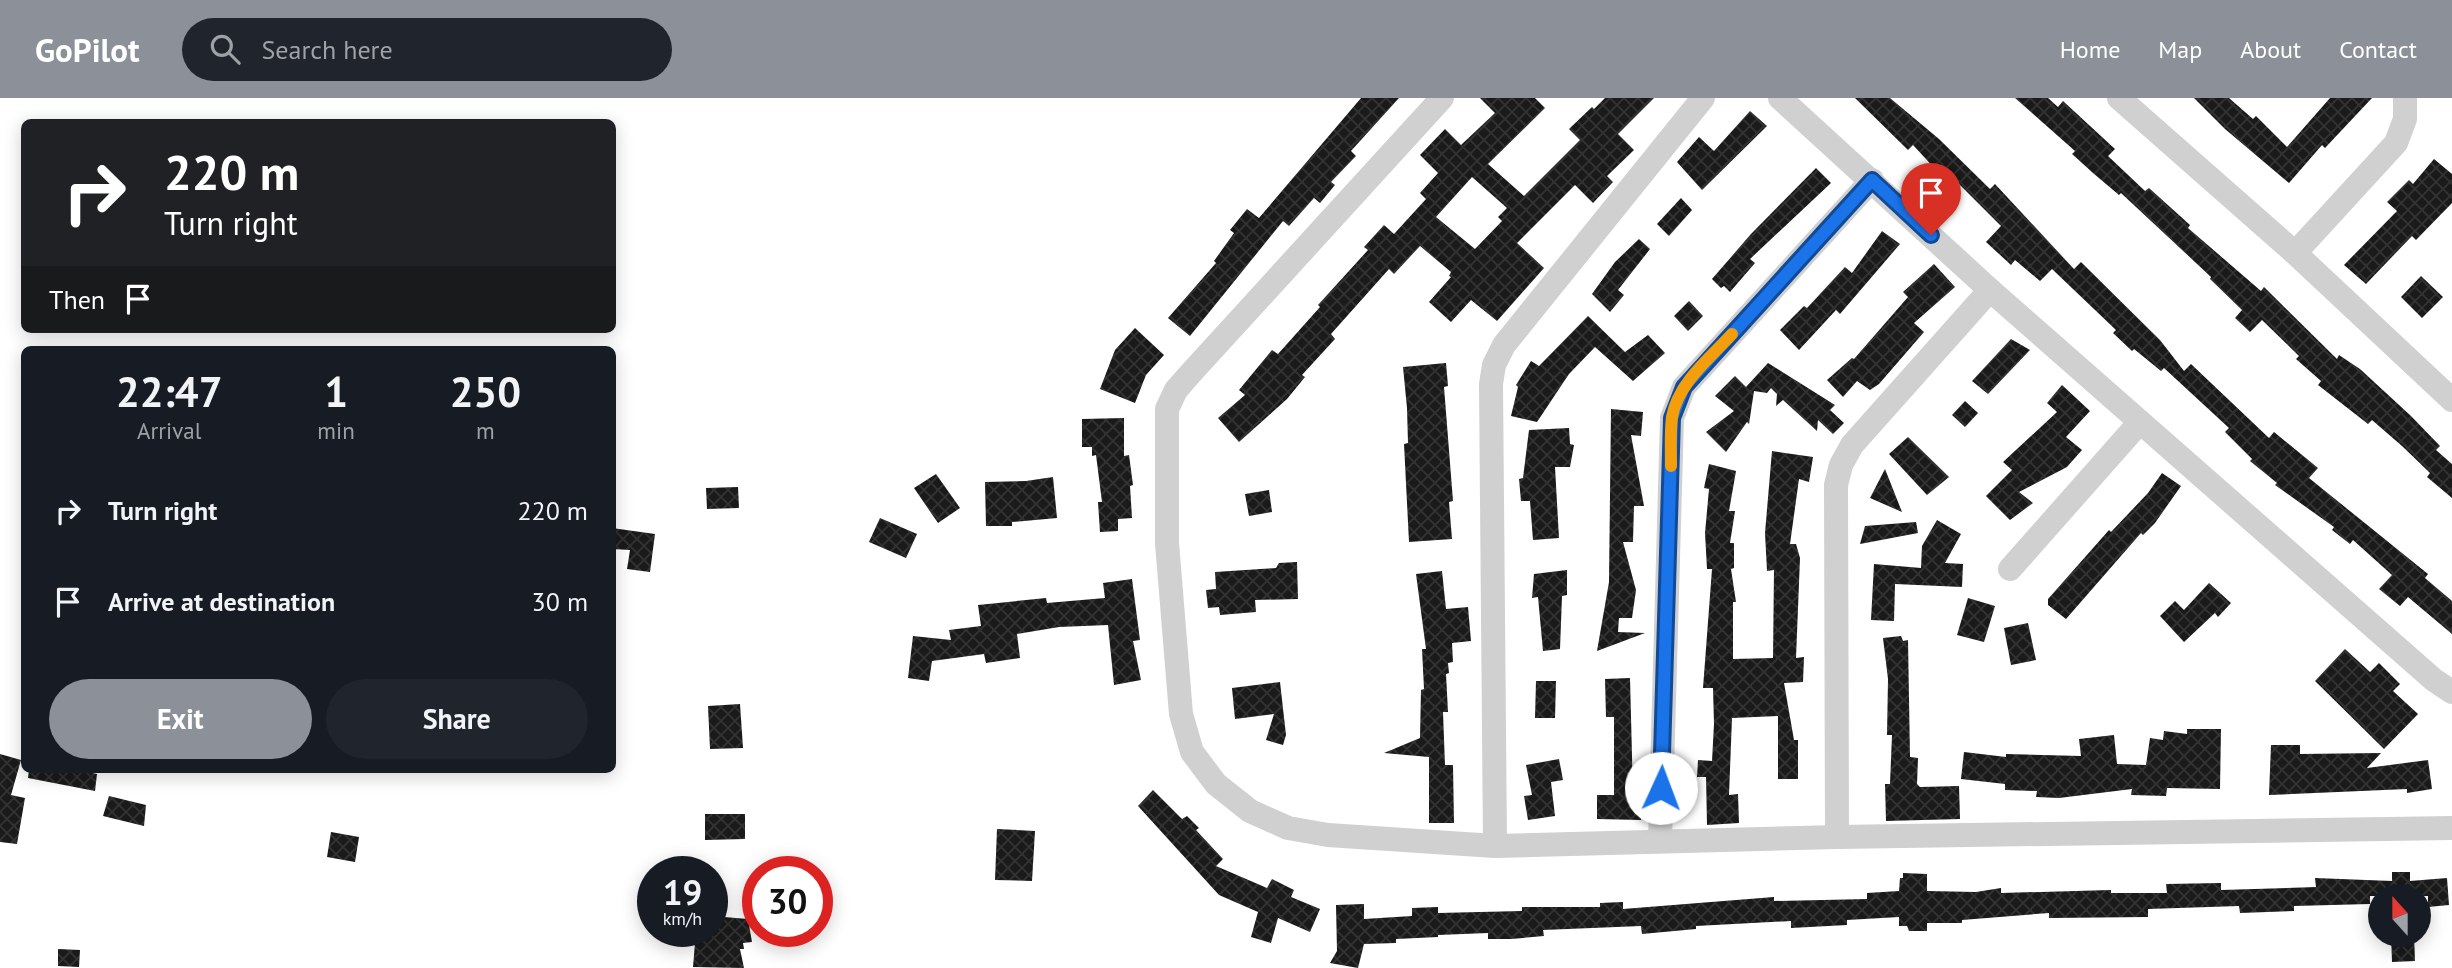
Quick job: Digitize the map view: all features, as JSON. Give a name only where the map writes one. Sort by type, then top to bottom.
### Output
[{"type":"street","points":[[1442,98],[1176,390],[1167,409],[1167,543],[1181,714],[1192,752],[1216,783],[1250,811],[1288,828],[1328,835],[1495,846],[1837,837],[2452,828]]},
{"type":"street","points":[[1495,846],[1491,384],[1494,365],[1504,345],[1703,98]]},
{"type":"street","points":[[1780,98],[1990,290],[2434,680],[2452,692]]},
{"type":"street","points":[[2119,98],[2295,253],[2452,400]]},
{"type":"street","points":[[2295,253],[2396,143],[2405,119],[2405,98]]},
{"type":"street","points":[[1660,841],[1672,418],[1676,401],[1684,387],[1872,180]]},
{"type":"street","points":[[1837,837],[1836,485],[1841,465],[1852,445],[1990,290]]},
{"type":"street","points":[[2010,569],[2140,422]]},
{"type":"building","points":[[1361,98],[1399,98],[1351,151],[1356,156],[1331,182],[1335,185],[1320,203],[1314,198],[1289,226],[1283,221],[1190,336],[1168,318],[1216,263],[1214,261],[1234,233],[1230,230],[1247,209],[1259,218]]},
{"type":"building","points":[[1480,98],[1535,98],[1545,108],[1488,164],[1524,196],[1580,140],[1569,129],[1592,107],[1594,109],[1605,98],[1654,98],[1618,134],[1634,150],[1607,176],[1613,182],[1593,203],[1575,185],[1517,243],[1544,268],[1497,321],[1471,300],[1451,322],[1429,302],[1451,277],[1451,272],[1420,246],[1394,274],[1389,269],[1331,334],[1335,339],[1302,375],[1305,377],[1287,399],[1239,442],[1218,418],[1245,395],[1239,390],[1272,350],[1278,354],[1320,307],[1318,305],[1368,250],[1364,247],[1384,225],[1394,234],[1426,199],[1420,193],[1438,173],[1420,155],[1445,129],[1461,145],[1495,113]],"holes":[[[1472,177],[1507,208],[1498,217],[1502,221],[1475,249],[1436,217]]]},
{"type":"building","points":[[1855,98],[1890,98],[1939,139],[1990,189],[1995,184],[2074,269],[2081,262],[2160,340],[2184,371],[2191,364],[2269,438],[2274,432],[2318,468],[2309,478],[2428,574],[2425,578],[2452,601],[2452,634],[2408,597],[2400,606],[2379,589],[2392,575],[2353,540],[2350,544],[2332,530],[2334,527],[2275,485],[2277,483],[2250,461],[2252,459],[2225,432],[2229,428],[2164,368],[2161,371],[2134,349],[2132,351],[2113,333],[2116,330],[2052,269],[2040,281],[2015,260],[2011,265],[1986,242],[2001,226],[1943,168],[1938,172],[1913,145],[1908,150]]},
{"type":"building","points":[[2015,98],[2048,98],[2058,107],[2063,101],[2115,149],[2108,156],[2145,191],[2149,188],[2190,225],[2188,228],[2261,291],[2264,287],[2337,359],[2339,355],[2360,369],[2440,446],[2436,450],[2452,464],[2452,498],[2427,477],[2430,473],[2372,420],[2368,424],[2318,385],[2321,381],[2296,359],[2299,356],[2262,320],[2250,332],[2235,318],[2242,310],[2211,277],[2121,193],[2119,195],[2072,154],[2075,151]]},
{"type":"building","points":[[2194,98],[2229,98],[2253,119],[2256,116],[2287,147],[2330,98],[2372,98],[2325,148],[2322,145],[2289,183],[2225,129]]},
{"type":"building","points":[[1750,111],[1767,126],[1702,190],[1677,162],[1699,137],[1714,151]]},
{"type":"building","points":[[2434,159],[2452,174],[2452,203],[2416,240],[2412,236],[2366,284],[2344,265],[2397,211],[2387,202],[2409,180],[2413,184]]},
{"type":"building","points":[[1816,168],[1831,183],[1750,259],[1755,263],[1730,292],[1724,286],[1721,288],[1712,279],[1751,234]]},
{"type":"building","points":[[1681,198],[1692,210],[1669,236],[1657,224]]},
{"type":"building","points":[[1882,231],[1900,244],[1840,314],[1836,310],[1799,350],[1780,330],[1804,306],[1807,308],[1845,267],[1852,273]]},
{"type":"building","points":[[1639,239],[1650,249],[1618,290],[1624,295],[1610,312],[1592,294],[1615,262]]},
{"type":"building","points":[[1934,264],[1955,287],[1914,323],[1924,332],[1879,384],[1870,390],[1857,381],[1843,397],[1827,380],[1854,359],[1908,297],[1903,292]]},
{"type":"building","points":[[2421,276],[2443,297],[2422,318],[2401,297]]},
{"type":"building","points":[[1689,301],[1703,316],[1688,331],[1674,316]]},
{"type":"building","points":[[1588,316],[1625,352],[1648,335],[1665,353],[1633,381],[1595,347],[1569,374],[1537,422],[1511,416],[1518,387],[1516,385],[1531,361],[1539,366]]},
{"type":"building","points":[[1135,328],[1164,355],[1146,375],[1135,403],[1100,389],[1115,350]]},
{"type":"building","points":[[2011,339],[2030,350],[1988,394],[1972,381]]},
{"type":"building","points":[[1446,363],[1448,386],[1444,387],[1453,501],[1449,502],[1452,539],[1409,542],[1404,444],[1408,443],[1407,408],[1403,367]]},
{"type":"building","points":[[1768,363],[1835,405],[1830,410],[1844,423],[1833,434],[1818,420],[1817,431],[1783,400],[1776,406],[1777,394],[1771,388],[1767,393],[1754,391],[1749,424],[1747,422],[1726,452],[1706,432],[1734,411],[1715,396],[1735,376],[1746,387]]},
{"type":"building","points":[[2062,385],[2090,411],[2066,437],[2082,450],[2067,467],[2019,492],[2033,503],[2010,520],[1986,496],[2012,470],[2003,462],[2057,412],[2047,403]]},
{"type":"building","points":[[1965,401],[1978,413],[1965,427],[1952,415]]},
{"type":"building","points":[[1611,409],[1643,412],[1641,436],[1631,435],[1644,506],[1634,506],[1633,542],[1623,542],[1636,590],[1632,618],[1619,618],[1618,632],[1645,633],[1597,651],[1609,582]]},
{"type":"building","points":[[1124,418],[1124,456],[1129,455],[1133,485],[1130,486],[1132,518],[1118,519],[1118,531],[1100,532],[1098,502],[1102,502],[1096,455],[1092,456],[1092,447],[1082,447],[1082,419]]},
{"type":"building","points":[[1569,428],[1570,444],[1574,445],[1570,467],[1555,467],[1559,538],[1533,540],[1530,501],[1521,501],[1519,479],[1523,478],[1529,430]]},
{"type":"building","points":[[1908,437],[1949,477],[1927,495],[1889,454]]},
{"type":"building","points":[[1772,451],[1813,457],[1809,482],[1799,479],[1790,544],[1796,544],[1800,558],[1796,658],[1804,657],[1803,682],[1784,683],[1794,740],[1798,740],[1798,779],[1778,779],[1778,716],[1732,718],[1729,795],[1738,794],[1739,823],[1707,825],[1706,777],[1697,777],[1698,760],[1712,761],[1714,724],[1713,688],[1703,688],[1712,569],[1707,569],[1705,533],[1709,489],[1704,488],[1709,464],[1736,471],[1729,511],[1735,511],[1730,543],[1734,543],[1734,568],[1731,569],[1736,602],[1733,602],[1733,659],[1773,658],[1774,570],[1767,571],[1765,533]]},
{"type":"building","points":[[1885,469],[1902,512],[1870,498]]},
{"type":"building","points":[[2162,473],[2181,486],[2155,523],[2143,535],[2141,533],[2066,619],[2048,605],[2048,599],[2109,530],[2111,532],[2148,493]]},
{"type":"building","points":[[936,474],[960,508],[938,523],[914,488]]},
{"type":"building","points":[[1053,477],[1057,518],[1012,522],[1012,526],[986,526],[985,482]]},
{"type":"building","points":[[738,487],[739,508],[707,509],[706,488]]},
{"type":"building","points":[[1269,490],[1272,512],[1249,516],[1245,494]]},
{"type":"building","points":[[880,518],[917,534],[906,558],[869,542]]},
{"type":"building","points":[[1937,520],[1961,534],[1945,563],[1963,564],[1962,587],[1895,584],[1894,621],[1871,620],[1874,564],[1921,568],[1922,546]]},
{"type":"building","points":[[1916,522],[1918,533],[1860,544],[1865,526]]},
{"type":"building","points":[[616,529],[655,534],[650,572],[627,569],[630,550],[616,549]]},
{"type":"building","points":[[1297,562],[1298,599],[1255,600],[1256,612],[1220,615],[1219,607],[1208,608],[1206,590],[1216,589],[1215,572],[1276,568],[1279,563]]},
{"type":"building","points":[[1567,570],[1567,595],[1562,596],[1560,649],[1543,651],[1538,597],[1532,598],[1534,574]]},
{"type":"building","points":[[1442,571],[1446,609],[1468,607],[1471,641],[1452,643],[1453,662],[1448,663],[1449,673],[1446,674],[1448,712],[1443,712],[1445,765],[1453,765],[1454,823],[1429,823],[1429,757],[1384,753],[1420,738],[1421,690],[1424,689],[1422,649],[1426,649],[1416,574]]},
{"type":"building","points":[[1132,579],[1140,640],[1133,641],[1141,680],[1114,685],[1108,625],[1059,627],[1017,634],[1020,658],[986,663],[984,654],[932,661],[929,681],[908,678],[913,636],[951,640],[949,630],[981,626],[978,605],[1046,598],[1047,603],[1105,598],[1103,583]]},
{"type":"building","points":[[2209,583],[2231,603],[2218,617],[2215,613],[2184,642],[2160,616],[2175,601],[2184,610]]},
{"type":"building","points":[[1968,598],[1995,606],[1984,642],[1957,635]]},
{"type":"building","points":[[2028,623],[2036,660],[2011,665],[2004,628]]},
{"type":"building","points":[[1901,636],[1903,641],[1908,640],[1910,757],[1918,758],[1917,784],[1920,787],[1959,786],[1960,819],[1886,821],[1885,784],[1890,784],[1892,735],[1887,735],[1888,679],[1883,638]]},
{"type":"building","points":[[2345,649],[2370,672],[2379,663],[2400,684],[2393,691],[2418,714],[2384,749],[2315,681]]},
{"type":"building","points":[[1630,678],[1633,795],[1641,795],[1641,820],[1597,819],[1597,795],[1614,795],[1614,717],[1606,717],[1605,679]]},
{"type":"building","points":[[1536,681],[1556,681],[1555,718],[1535,718]]},
{"type":"building","points":[[1280,682],[1286,735],[1283,745],[1266,740],[1274,714],[1235,719],[1232,688]]},
{"type":"building","points":[[740,704],[743,748],[710,749],[708,706]]},
{"type":"building","points":[[2187,729],[2221,729],[2220,789],[2167,788],[2166,796],[2131,795],[2132,789],[2059,798],[2036,797],[2037,791],[2005,790],[2005,784],[1961,779],[1964,752],[2006,757],[2006,754],[2081,756],[2079,739],[2114,735],[2117,764],[2146,765],[2150,738],[2163,740],[2164,731],[2187,734]]},
{"type":"building","points":[[2271,745],[2300,745],[2300,754],[2381,753],[2367,768],[2428,760],[2432,789],[2407,793],[2407,789],[2269,795]]},
{"type":"building","points":[[0,754],[21,760],[11,795],[25,798],[17,844],[0,842]]},
{"type":"building","points":[[1559,759],[1563,780],[1551,782],[1555,816],[1528,820],[1524,796],[1532,795],[1526,765]]},
{"type":"building","points":[[29,773],[97,774],[95,791],[28,778]]},
{"type":"building","points":[[1153,790],[1182,819],[1187,816],[1199,828],[1196,830],[1223,859],[1216,866],[1267,888],[1272,879],[1294,890],[1291,897],[1320,909],[1310,932],[1278,918],[1271,943],[1251,937],[1258,912],[1219,895],[1138,806]]},
{"type":"building","points":[[109,796],[146,805],[144,826],[103,816]]},
{"type":"building","points":[[705,814],[745,814],[745,839],[705,840]]},
{"type":"building","points":[[997,829],[1035,831],[1032,881],[995,880]]},
{"type":"building","points":[[331,832],[359,837],[355,862],[327,857]]},
{"type":"building","points":[[2392,872],[2410,872],[2410,881],[2447,878],[2449,905],[2431,907],[2431,884],[2368,884],[2368,904],[2294,906],[2294,911],[2240,913],[2239,906],[2148,909],[2148,917],[2049,918],[2049,913],[1962,920],[1962,923],[1927,923],[1927,931],[1909,931],[1907,926],[1899,926],[1899,917],[1847,920],[1847,925],[1791,928],[1791,921],[1696,926],[1696,929],[1642,934],[1641,926],[1543,930],[1544,936],[1511,939],[1488,939],[1488,933],[1438,935],[1396,939],[1396,943],[1364,944],[1358,968],[1330,963],[1337,951],[1336,905],[1364,904],[1364,919],[1412,916],[1412,908],[1438,907],[1438,913],[1522,911],[1522,907],[1600,907],[1600,903],[1623,902],[1623,909],[1774,897],[1774,901],[1867,899],[1867,893],[1899,891],[1903,873],[1927,874],[1927,891],[1976,892],[2001,888],[2001,893],[2111,890],[2111,893],[2167,893],[2166,884],[2221,883],[2221,890],[2316,887],[2315,878],[2392,881]]},
{"type":"building","points":[[728,917],[742,918],[744,949],[740,949],[744,968],[693,967],[695,947],[728,947]]},
{"type":"building","points":[[2391,947],[2414,947],[2415,961],[2392,962]]},
{"type":"building","points":[[58,949],[80,950],[79,967],[58,966]]},
{"type":"slow traffic","points":[[1671,466],[1672,418],[1676,401],[1684,387],[1732,334]]},
{"type":"route","points":[[1661,788],[1672,418],[1676,401],[1684,387],[1872,180],[1931,235]]}]
